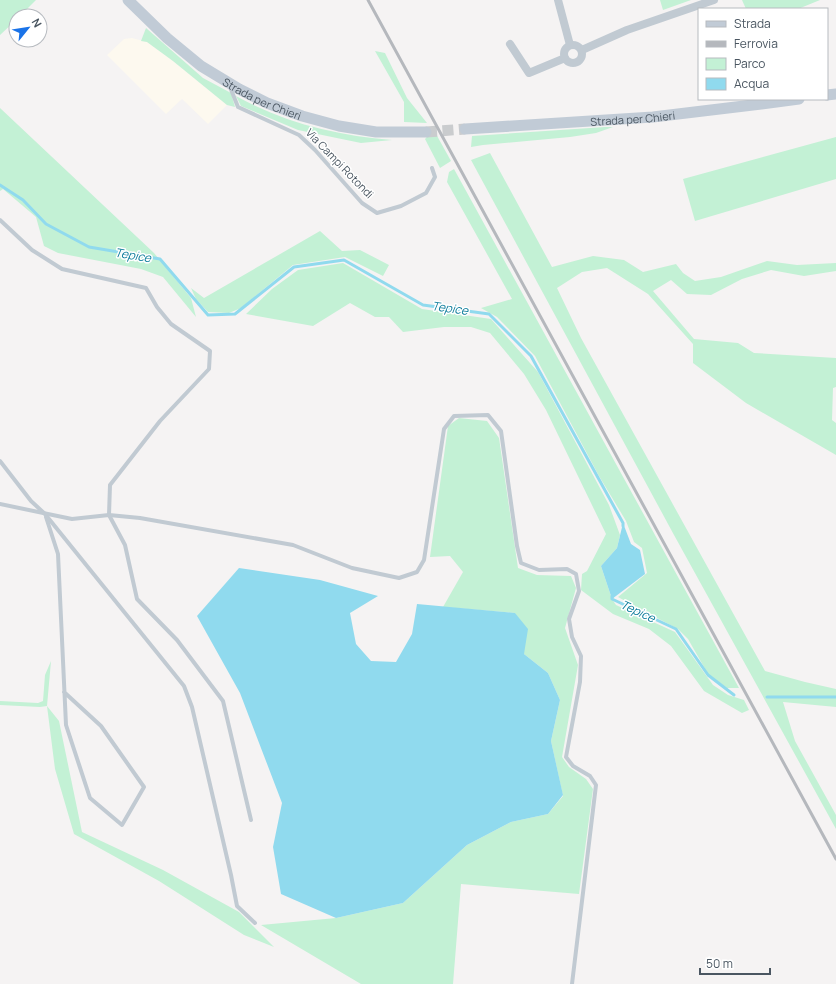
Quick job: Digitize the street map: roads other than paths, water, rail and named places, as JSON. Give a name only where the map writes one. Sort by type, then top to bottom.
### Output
[{"type":"main road","name":"Strada per Chieri","points":[[128,0],[166,38],[201,66],[267,103],[302,116],[339,126],[376,132],[426,132]]},
{"type":"main road","name":"Strada per Chieri","points":[[465,129],[653,117],[791,100]]},
{"type":"street","points":[[558,0],[570,45]]},
{"type":"street","points":[[582,50],[628,30],[714,0]]},
{"type":"street","points":[[510,44],[529,73],[565,58]]},
{"type":"street","points":[[570,45],[578,46],[582,50],[582,56],[577,62],[568,61],[565,58],[564,53],[566,47],[570,45]]},
{"type":"lane","name":"Via Campi Rotondi","points":[[229,83],[238,107],[299,135],[315,150],[362,203],[377,213],[401,206],[426,193],[435,177],[432,168]]},
{"type":"lane","points":[[0,220],[32,250],[62,268],[146,288],[157,307],[171,324],[210,351],[209,369],[160,422],[110,485],[109,515],[125,545],[136,599],[177,640],[223,701],[251,820]]},
{"type":"lane","points":[[0,504],[72,519],[109,515],[140,518],[293,545],[352,568],[400,578],[417,572],[424,560],[444,429],[454,416],[488,415],[501,431],[517,546],[521,563],[539,570],[567,570],[576,574],[579,591],[569,619],[572,637],[581,656],[580,682],[566,757],[573,766],[590,776],[596,785],[572,984]]},
{"type":"lane","points":[[0,461],[31,502],[46,514],[184,686],[192,707],[238,906],[255,922]]},
{"type":"lane","points":[[46,514],[58,554],[64,692],[66,725],[90,798],[122,825],[144,787],[101,726],[64,692]]},
{"type":"water","points":[[623,523],[631,544],[640,550],[645,574],[612,599],[601,566],[617,548]]},
{"type":"water","points":[[239,568],[320,580],[378,596],[350,613],[356,644],[371,661],[396,662],[412,634],[417,604],[515,613],[528,629],[524,654],[548,673],[560,700],[551,741],[563,795],[548,814],[511,822],[467,845],[403,903],[336,918],[281,894],[273,847],[282,803],[240,693],[197,616]]},
{"type":"waterway","name":"Tepice","points":[[0,185],[23,200],[46,224],[89,247],[160,259],[208,315],[235,314],[294,267],[344,260],[423,305],[489,314],[531,356],[623,523],[623,526]]},
{"type":"waterway","name":"Tepice","points":[[612,596],[612,599],[676,629],[708,675],[734,695]]},
{"type":"waterway","name":"Tepice","points":[[767,697],[836,697]]},
{"type":"tunnel","points":[[426,132],[465,129]]},
{"type":"railway","points":[[368,0],[836,859]]}]
